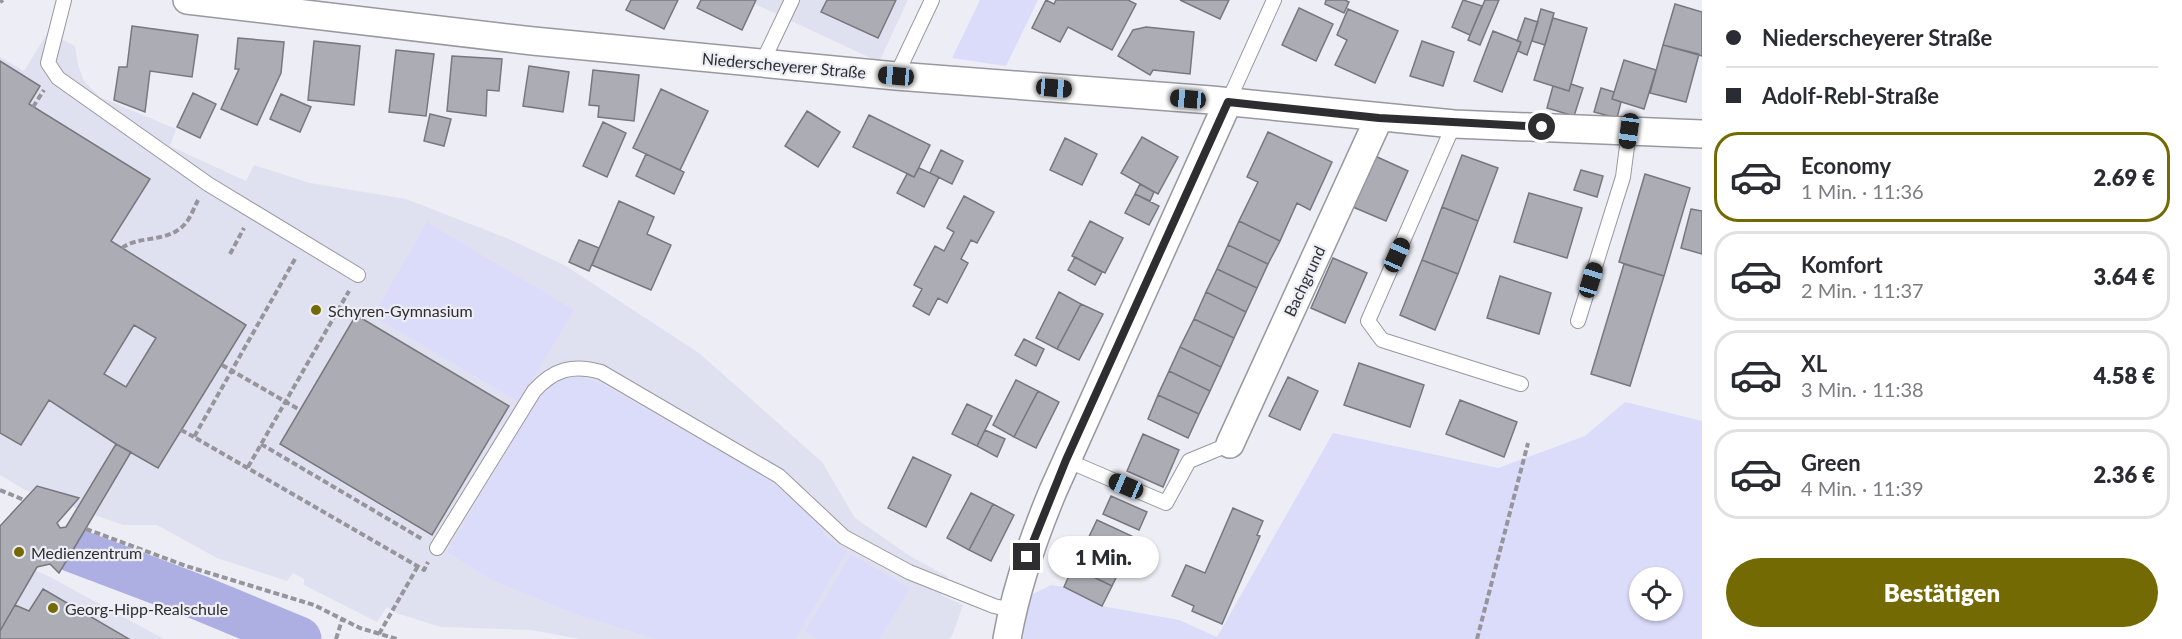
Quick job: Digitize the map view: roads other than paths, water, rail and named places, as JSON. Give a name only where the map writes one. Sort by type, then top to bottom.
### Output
[{"type":"street","name":"Niederscheyerer Straße","points":[[188,0],[533,41],[896,76],[1228,102],[1454,124],[1702,134]]},
{"type":"street","points":[[1007,639],[1012,610],[1027,557],[1066,460],[1228,102]]},
{"type":"street","name":"Bachgrund","points":[[1230,444],[1379,118]]},
{"type":"lane","points":[[64,0],[48,63],[58,78],[208,184],[358,275]]},
{"type":"lane","points":[[762,63],[792,0]]},
{"type":"lane","points":[[896,76],[933,0]]},
{"type":"lane","points":[[1228,102],[1274,0]]},
{"type":"lane","points":[[1454,124],[1368,321],[1382,339],[1521,384]]},
{"type":"lane","points":[[1578,321],[1623,177],[1629,131]]},
{"type":"lane","points":[[437,548],[534,391],[542,382],[564,369],[591,369],[601,372],[779,476],[844,537],[909,573],[994,606],[1012,610]]},
{"type":"lane","points":[[1066,460],[1166,503],[1188,461],[1230,444]]},
{"type":"waterway","points":[[73,550],[200,598],[299,639]]},
{"type":"place","name":"Schyren-Gymnasium","points":[[316,310]]},
{"type":"place","name":"Medienzentrum","points":[[19,552]]},
{"type":"place","name":"Georg-Hipp-Realschule","points":[[53,608]]}]
